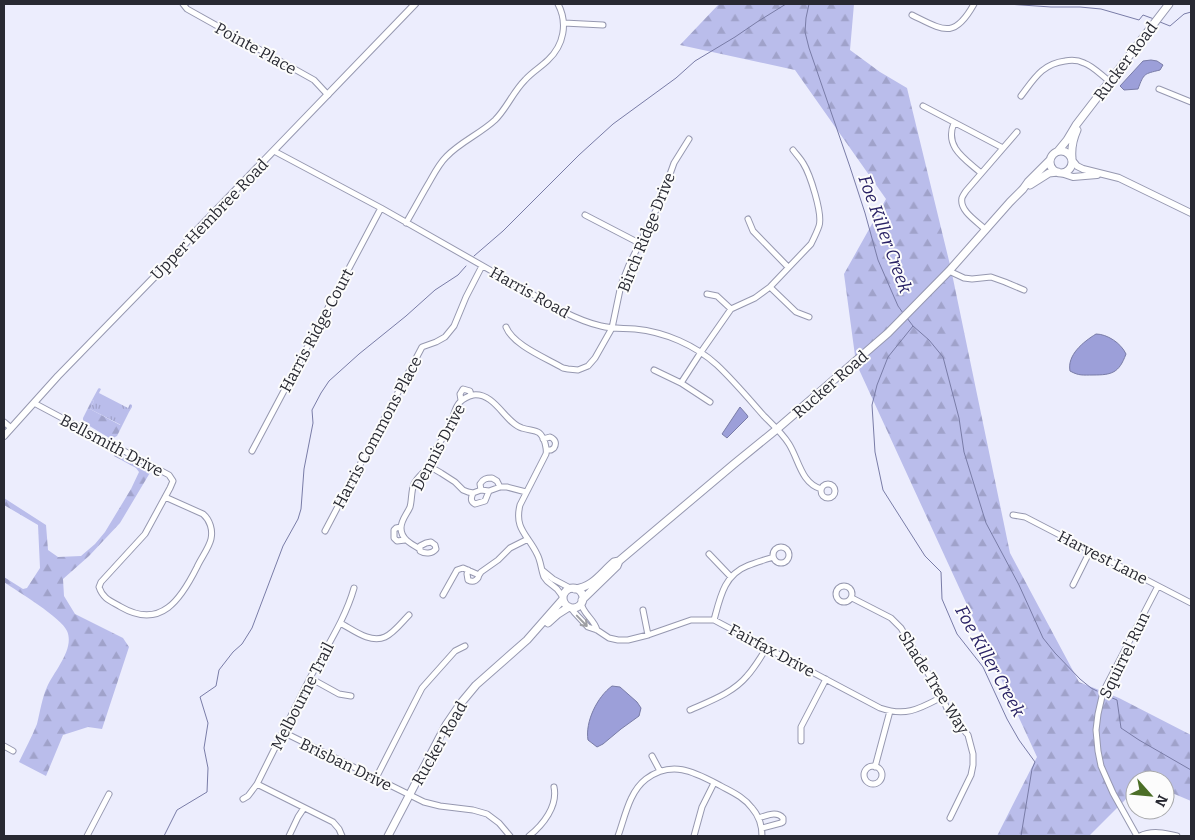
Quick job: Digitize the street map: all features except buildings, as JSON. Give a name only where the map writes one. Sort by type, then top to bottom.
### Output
[{"type":"main road","name":"Rucker Road","points":[[1058,151],[1169,4]]},
{"type":"main road","name":"Rucker Road","points":[[1072,160],[1071,150],[1074,137],[1082,118]]},
{"type":"main road","points":[[1058,151],[1065,151],[1068,152],[1072,160],[1070,169],[1059,172],[1051,166],[1050,160],[1058,151]]},
{"type":"main road","name":"Rucker Road","points":[[573,589],[584,588],[592,583],[614,562],[619,561],[857,360],[900,321],[949,271],[1050,160]]},
{"type":"main road","name":"Rucker Road","points":[[1023,189],[1049,173],[1059,172]]},
{"type":"main road","name":"Rucker Road","points":[[582,601],[617,566],[619,561]]},
{"type":"main road","points":[[573,589],[581,593],[582,601],[578,607],[570,608],[564,604],[563,598],[565,592],[573,589]]},
{"type":"main road","name":"Rucker Road","points":[[388,836],[446,725],[461,703],[476,685],[527,640],[563,598]]},
{"type":"main road","name":"Rucker Road","points":[[527,640],[537,634],[558,614],[570,608]]},
{"type":"street","name":"Pointe Place","points":[[176,4],[183,4],[187,9],[314,80],[328,95]]},
{"type":"street","name":"Upper Hembree Road","points":[[4,436],[58,376],[170,261],[198,229],[416,4]]},
{"type":"street","points":[[406,223],[436,170],[445,158],[456,147],[494,120],[524,81],[554,54],[562,39],[564,23],[562,10],[558,4]]},
{"type":"street","points":[[912,15],[939,28],[950,29],[960,24],[974,4]]},
{"type":"street","points":[[564,23],[603,25]]},
{"type":"street","points":[[1021,96],[1036,75],[1046,67],[1058,62],[1070,60],[1083,62],[1109,81]]},
{"type":"street","points":[[1159,89],[1191,102]]},
{"type":"street","points":[[923,106],[1002,148]]},
{"type":"street","points":[[954,122],[950,131],[951,143],[958,153],[981,173]]},
{"type":"street","points":[[986,230],[967,213],[962,206],[962,198],[1017,132]]},
{"type":"street","name":"Birch Ridge Drive","points":[[506,327],[510,336],[517,342],[563,368],[574,370],[583,368],[591,363],[612,328],[622,285],[629,265],[660,202],[674,163],[689,139]]},
{"type":"street","points":[[681,383],[700,352],[731,309],[754,298],[770,287],[811,244],[820,225],[819,210],[811,180],[803,163],[793,150]]},
{"type":"street","name":"Harris Road","points":[[274,151],[381,208],[562,311],[585,322],[612,328],[636,329],[655,333],[674,339],[700,352],[718,366],[777,429],[789,443],[801,470],[810,483],[821,490]]},
{"type":"street","points":[[1072,160],[1083,170],[1119,178],[1191,213]]},
{"type":"street","points":[[1059,172],[1073,177],[1099,174]]},
{"type":"street","name":"Harris Ridge Court","points":[[252,451],[381,208]]},
{"type":"street","points":[[585,215],[640,244]]},
{"type":"street","points":[[748,219],[753,231],[788,267]]},
{"type":"street","name":"Harris Commons Place","points":[[325,531],[422,347],[445,337],[454,326],[482,266]]},
{"type":"street","points":[[949,271],[964,278],[991,277],[1024,290]]},
{"type":"street","points":[[770,287],[796,312],[809,316]]},
{"type":"street","points":[[707,294],[717,296],[731,309]]},
{"type":"street","points":[[654,370],[681,383],[710,402]]},
{"type":"street","points":[[461,400],[460,394],[463,389],[470,391],[471,395]]},
{"type":"street","name":"Dennis Drive","points":[[401,527],[402,520],[410,506],[414,484],[429,466],[461,400],[471,395],[489,400],[517,426],[542,434],[543,439]]},
{"type":"street","name":"Bellsmith Drive","points":[[34,403],[170,475],[172,481],[166,497],[145,534],[101,582],[99,587],[101,594],[107,599],[130,612],[140,615],[154,614],[170,608],[178,600],[188,586],[210,540],[210,525],[207,517],[166,497]]},
{"type":"street","points":[[4,422],[11,428]]},
{"type":"street","points":[[547,450],[555,446],[555,442],[550,437],[543,439],[547,450],[546,454],[520,506],[518,520],[537,552],[541,570],[547,581],[553,585],[563,598]]},
{"type":"street","points":[[429,466],[455,482],[463,490],[473,493],[481,490],[489,491],[500,487],[512,487],[526,492]]},
{"type":"street","points":[[481,490],[479,485],[486,478],[492,478],[497,481],[500,487]]},
{"type":"street","points":[[473,493],[472,501],[475,504],[479,504],[485,501],[489,491]]},
{"type":"street","name":"Harvest Lane","points":[[1013,515],[1025,517],[1191,603]]},
{"type":"street","points":[[405,540],[397,541],[393,536],[396,528],[401,527],[405,540],[420,549]]},
{"type":"street","points":[[468,570],[466,578],[472,582],[477,580],[479,575],[510,548],[528,539]]},
{"type":"street","points":[[1073,585],[1090,551]]},
{"type":"street","points":[[709,554],[731,577]]},
{"type":"street","points":[[714,620],[722,592],[731,577],[746,566],[773,557]]},
{"type":"street","points":[[443,595],[457,570],[464,568],[479,575]]},
{"type":"street","points":[[541,570],[553,579],[573,589]]},
{"type":"street","name":"Squirrel Run","points":[[1139,836],[1101,766],[1096,730],[1104,692],[1158,586]]},
{"type":"street","name":"Melbourne Trail","points":[[243,799],[248,796],[257,784],[340,623],[351,600],[354,588]]},
{"type":"street","name":"Shade Tree Way","points":[[852,598],[890,618],[901,628],[942,697],[949,713],[968,735],[973,754],[971,775],[950,818]]},
{"type":"street","points":[[582,601],[584,611],[595,624],[596,630]]},
{"type":"street","name":"Fairfax Drive","points":[[570,608],[588,627],[609,638],[618,640],[628,640],[648,635],[691,620],[714,620],[880,708],[890,711],[902,713],[914,711],[942,697]]},
{"type":"street","points":[[643,610],[648,635]]},
{"type":"street","points":[[340,623],[368,638],[376,640],[390,634],[409,615]]},
{"type":"street","points":[[376,778],[422,688],[455,651],[465,646]]},
{"type":"street","points":[[690,710],[725,694],[739,685],[753,670],[767,647]]},
{"type":"street","points":[[310,678],[340,694],[351,696]]},
{"type":"street","points":[[801,741],[801,727],[826,679]]},
{"type":"street","points":[[875,767],[890,711]]},
{"type":"street","name":"Brisban Drive","points":[[283,732],[424,802],[487,814],[510,836]]},
{"type":"street","points":[[4,746],[13,751]]},
{"type":"street","points":[[652,756],[660,771]]},
{"type":"street","points":[[618,836],[634,794],[644,780],[660,771],[673,769],[696,773],[745,800],[759,818],[762,836]]},
{"type":"street","points":[[694,836],[702,807],[714,783]]},
{"type":"street","points":[[257,784],[333,822],[342,836]]},
{"type":"street","points":[[529,836],[541,826],[550,810],[555,793],[554,787]]},
{"type":"street","points":[[87,836],[109,794]]},
{"type":"street","points":[[289,836],[304,808]]},
{"type":"street","points":[[759,818],[777,814],[783,818],[781,823],[762,828]]},
{"type":"street","points":[[1139,836],[1157,832],[1177,836]]},
{"type":"green space","points":[[719,4],[854,4],[850,50],[880,72],[907,88],[951,269],[1010,553],[1079,682],[1119,698],[1191,735],[1191,801],[1175,794],[1175,770],[1125,770],[1125,800],[1089,836],[997,836],[1037,757],[856,363],[844,274],[886,199],[795,70],[680,45]]},
{"type":"green space","points":[[99,388],[101,389],[99,393],[128,408],[130,404],[132,405],[121,425],[90,409],[94,401],[92,400]]},
{"type":"green space","points":[[92,400],[94,401],[90,409],[120,425],[129,412],[117,436],[111,439],[83,422],[83,418]]},
{"type":"green space","points":[[116,453],[151,471],[120,523],[89,556],[63,579],[64,596],[75,614],[123,638],[129,647],[102,729],[88,727],[63,735],[46,776],[19,762],[37,724],[47,687],[63,660],[69,638],[67,631],[57,619],[4,582],[4,577],[23,589],[27,588],[40,568],[38,525],[4,505],[4,498],[46,525],[48,550],[58,557],[81,556],[105,532],[139,472],[136,468],[114,456]]},
{"type":"shaded area","points":[[1151,60],[1163,65],[1160,70],[1145,75],[1138,89],[1124,90],[1120,86],[1143,61]]},
{"type":"shaded area","points":[[1096,334],[1109,337],[1124,350],[1126,354],[1121,365],[1114,372],[1105,374],[1081,375],[1070,371],[1073,354],[1081,345]]},
{"type":"shaded area","points":[[740,407],[748,417],[727,438],[722,434]]},
{"type":"shaded area","points":[[612,686],[620,687],[641,708],[639,716],[597,747],[588,740],[588,726],[597,703]]},
{"type":"waterway","points":[[474,256],[503,231],[613,124],[676,78],[695,61],[786,4]]},
{"type":"waterway","name":"Foe Killer Creek","points":[[809,4],[805,32],[809,48],[865,213],[878,260],[898,306],[903,313]]},
{"type":"waterway","points":[[1007,4],[1101,9],[1139,20],[1143,15],[1154,19]]},
{"type":"waterway","points":[[1160,22],[1170,26],[1184,14],[1191,12]]},
{"type":"waterway","points":[[164,836],[177,810],[207,792],[208,768],[204,748],[208,723],[200,697],[216,686],[219,670],[242,644],[252,628],[283,546],[298,519],[301,509],[304,469],[313,423],[312,410],[321,393],[329,381],[359,354],[435,290],[458,275],[466,266]]},
{"type":"waterway","name":"Foe Killer Creek","points":[[907,318],[913,326],[888,357],[877,385],[872,405],[875,452],[883,490],[925,556],[941,572],[942,599],[957,634],[983,667],[1007,719],[1035,762],[1032,769],[1021,836]]},
{"type":"waterway","points":[[913,326],[929,340],[943,357],[959,418],[964,452],[986,523],[1019,585],[1043,638],[1080,679],[1097,691]]},
{"type":"waterway","points":[[1110,697],[1117,700],[1121,728],[1191,770]]}]
